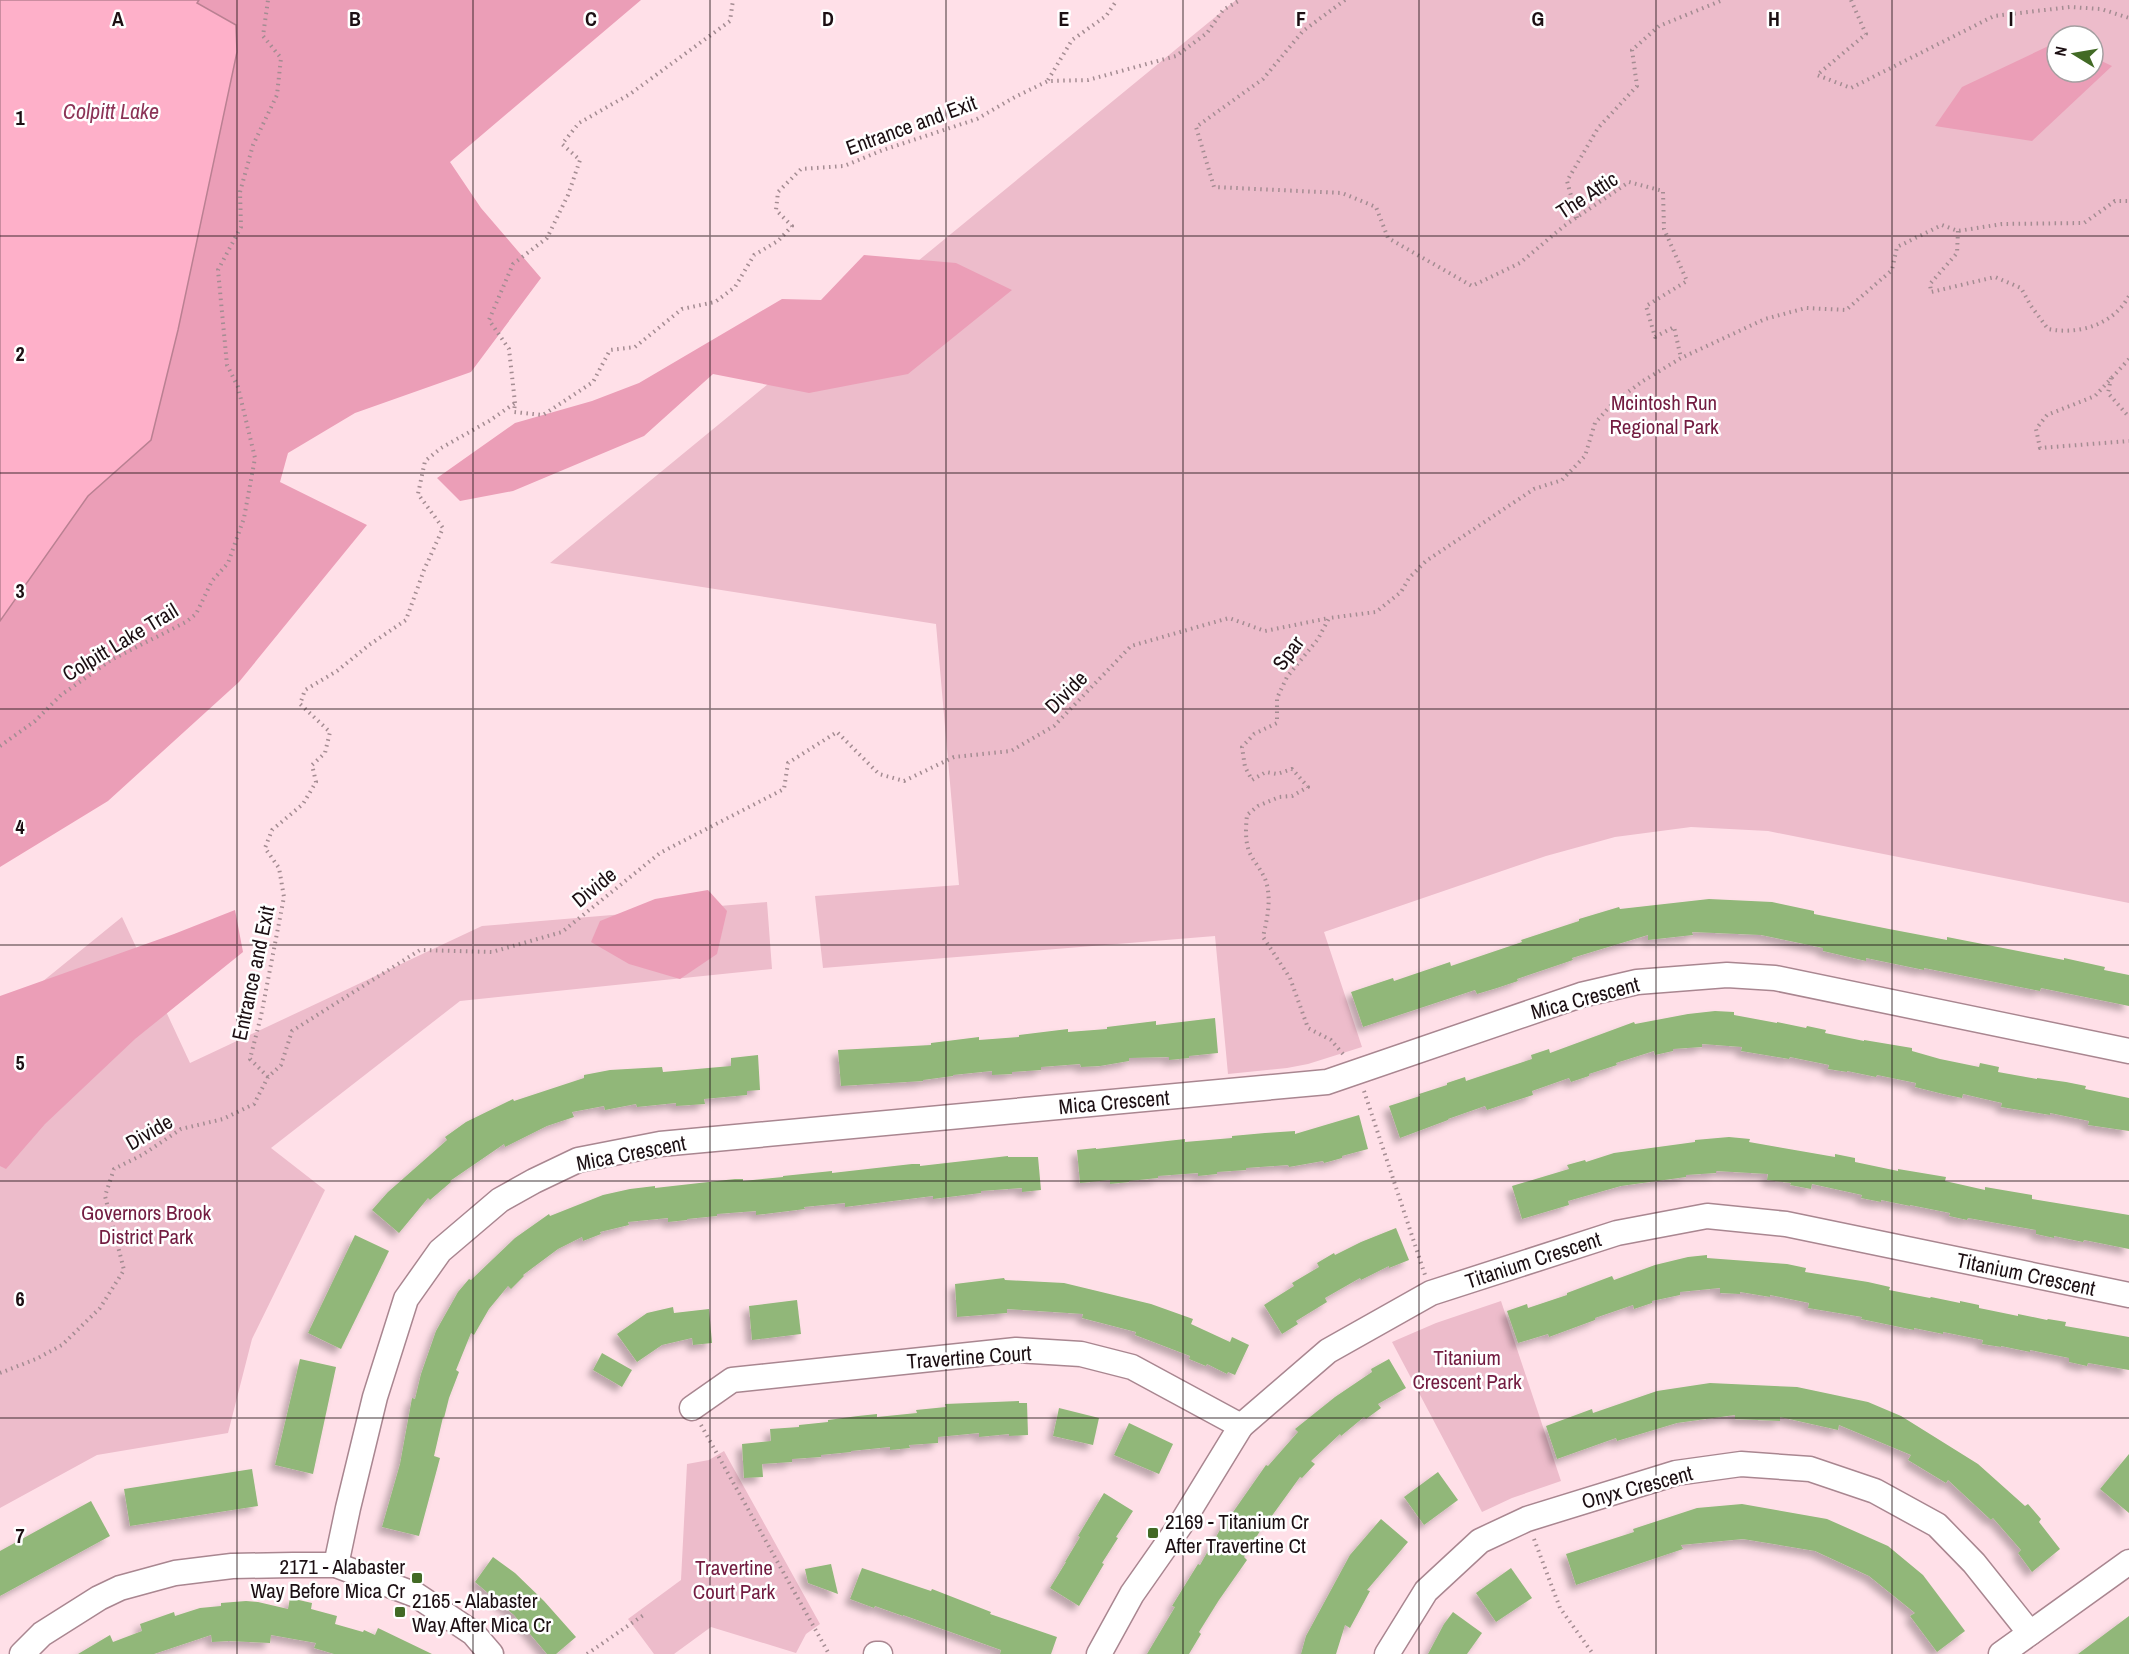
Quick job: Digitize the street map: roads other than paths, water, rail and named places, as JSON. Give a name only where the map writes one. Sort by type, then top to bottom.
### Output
[{"type":"street","name":"Mica Crescent","points":[[336,1565],[375,1397],[406,1299],[440,1251],[500,1200],[578,1160],[660,1144],[1327,1082],[1581,995],[1637,982],[1727,975],[1775,978],[2129,1051]]},
{"type":"street","name":"Titanium Crescent","points":[[1099,1654],[1132,1594],[1181,1524],[1241,1426],[1328,1351],[1431,1293],[1617,1233],[1707,1216],[1785,1224],[2129,1295]]},
{"type":"street","name":"Travertine Court","points":[[692,1408],[732,1380],[1016,1350],[1081,1353],[1132,1367],[1241,1426]]},
{"type":"street","name":"Onyx Crescent","points":[[1387,1654],[1426,1591],[1480,1541],[1527,1519],[1676,1473],[1741,1464],[1810,1469],[1875,1491],[1936,1525],[1974,1563],[2030,1633]]},
{"type":"street","points":[[2001,1654],[2129,1562]]},
{"type":"street","points":[[22,1654],[42,1634],[99,1598],[120,1588],[176,1573],[232,1566],[336,1565],[416,1595],[473,1633],[492,1654]]},
{"type":"water","name":"Colpitt Lake","points":[[0,0],[199,0],[197,3],[236,25],[237,52],[178,330],[151,440],[88,496],[0,621]]},
{"type":"place","name":"2169 - Titanium Cr After Travertine Ct","points":[[1153,1533]]},
{"type":"place","name":"2171 - Alabaster Way Before Mica Cr","points":[[417,1578]]},
{"type":"place","name":"2165 - Alabaster Way After Mica Cr","points":[[400,1612]]},
{"type":"park label","name":"Mcintosh Run Regional Park","points":[[1664,414]]},
{"type":"park label","name":"Governors Brook District Park","points":[[146,1224]]},
{"type":"park label","name":"Titanium Crescent Park","points":[[1467,1369]]},
{"type":"park label","name":"Travertine Court Park","points":[[734,1579]]}]
